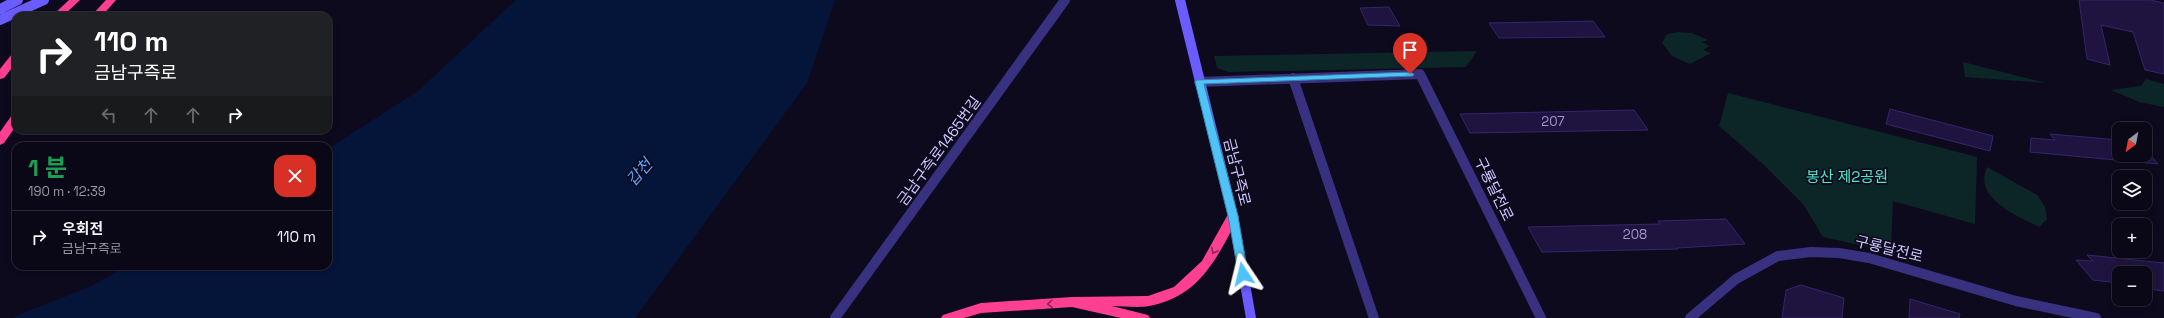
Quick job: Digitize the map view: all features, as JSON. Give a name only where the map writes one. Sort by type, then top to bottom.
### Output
[{"type":"highway","points":[[62,12],[75,0]]},
{"type":"highway","points":[[100,12],[112,0]]},
{"type":"highway","points":[[0,76],[12,61]]},
{"type":"highway","points":[[0,141],[12,123]]},
{"type":"highway","points":[[948,318],[981,308],[1072,302],[1149,300],[1179,290],[1207,264],[1233,216]]},
{"type":"highway","points":[[1072,302],[1143,318]]},
{"type":"main road","points":[[0,9],[18,0]]},
{"type":"main road","points":[[18,12],[44,0]]},
{"type":"main road","name":"금남구즉로","points":[[1180,0],[1233,216],[1251,318]]},
{"type":"main road","points":[[0,20],[12,15]]},
{"type":"street","name":"금남구즉로1465번길","points":[[835,318],[1065,0]]},
{"type":"street","name":"구룡달전로","points":[[1293,78],[1420,74],[1541,318]]},
{"type":"street","points":[[1199,82],[1293,78],[1374,318]]},
{"type":"street","name":"구룡달전로","points":[[1690,318],[1736,279],[1778,256],[1811,252],[1839,253],[1869,258],[2016,301],[2096,318]]},
{"type":"green space","points":[[1678,32],[1692,33],[1708,40],[1702,42],[1709,46],[1703,50],[1711,53],[1690,64],[1672,56],[1662,43],[1667,34]]},
{"type":"green space","points":[[1477,51],[1466,67],[1229,72],[1217,68],[1214,56]]},
{"type":"green space","points":[[1963,62],[2046,83],[1965,77]]},
{"type":"green space","points":[[2146,79],[2164,84],[2164,107],[2139,102],[2111,90],[2141,86]]},
{"type":"green space","name":"봉산 제2공원","points":[[1728,93],[1977,157],[1975,224],[1893,201],[1891,252],[1823,237],[1803,204],[1764,165],[1719,126]]},
{"type":"green space","points":[[1987,167],[2037,195],[2045,207],[2047,219],[2039,227],[2009,211],[1992,197],[1986,188],[1984,178]]},
{"type":"water","name":"갑천","points":[[516,0],[835,0],[807,83],[635,318],[11,318],[92,286],[119,270],[332,270],[332,146],[418,91]]},
{"type":"building","points":[[2079,0],[2150,0],[2164,3],[2164,74],[2145,70],[2133,32],[2101,25],[2110,65],[2087,59]]},
{"type":"building","points":[[1389,7],[1400,26],[1368,25],[1360,8]]},
{"type":"building","points":[[1593,21],[1605,37],[1499,38],[1489,23]]},
{"type":"building","points":[[1890,109],[1993,136],[1990,151],[1886,124]]},
{"type":"building","points":[[1634,110],[1648,130],[1470,133],[1460,114]]},
{"type":"building","points":[[2050,134],[2112,139],[2112,160],[2030,152],[2031,138],[2055,140]]},
{"type":"building","points":[[2152,157],[2158,164],[2137,162],[2152,162]]},
{"type":"building","points":[[1726,219],[1745,244],[1677,248],[1678,249],[1542,252],[1528,227],[1660,224],[1658,221]]},
{"type":"building","points":[[2087,255],[2164,263],[2164,291],[2152,290],[2152,266],[2112,266],[2112,282],[2093,280],[2076,260],[2093,261]]},
{"type":"building","points":[[1801,285],[1844,298],[1842,318],[1782,318],[1786,290]]},
{"type":"building","points":[[1910,299],[1960,314],[1959,318],[1909,318]]},
{"type":"route","points":[[1243,274],[1233,216],[1199,82],[1410,74]]}]
